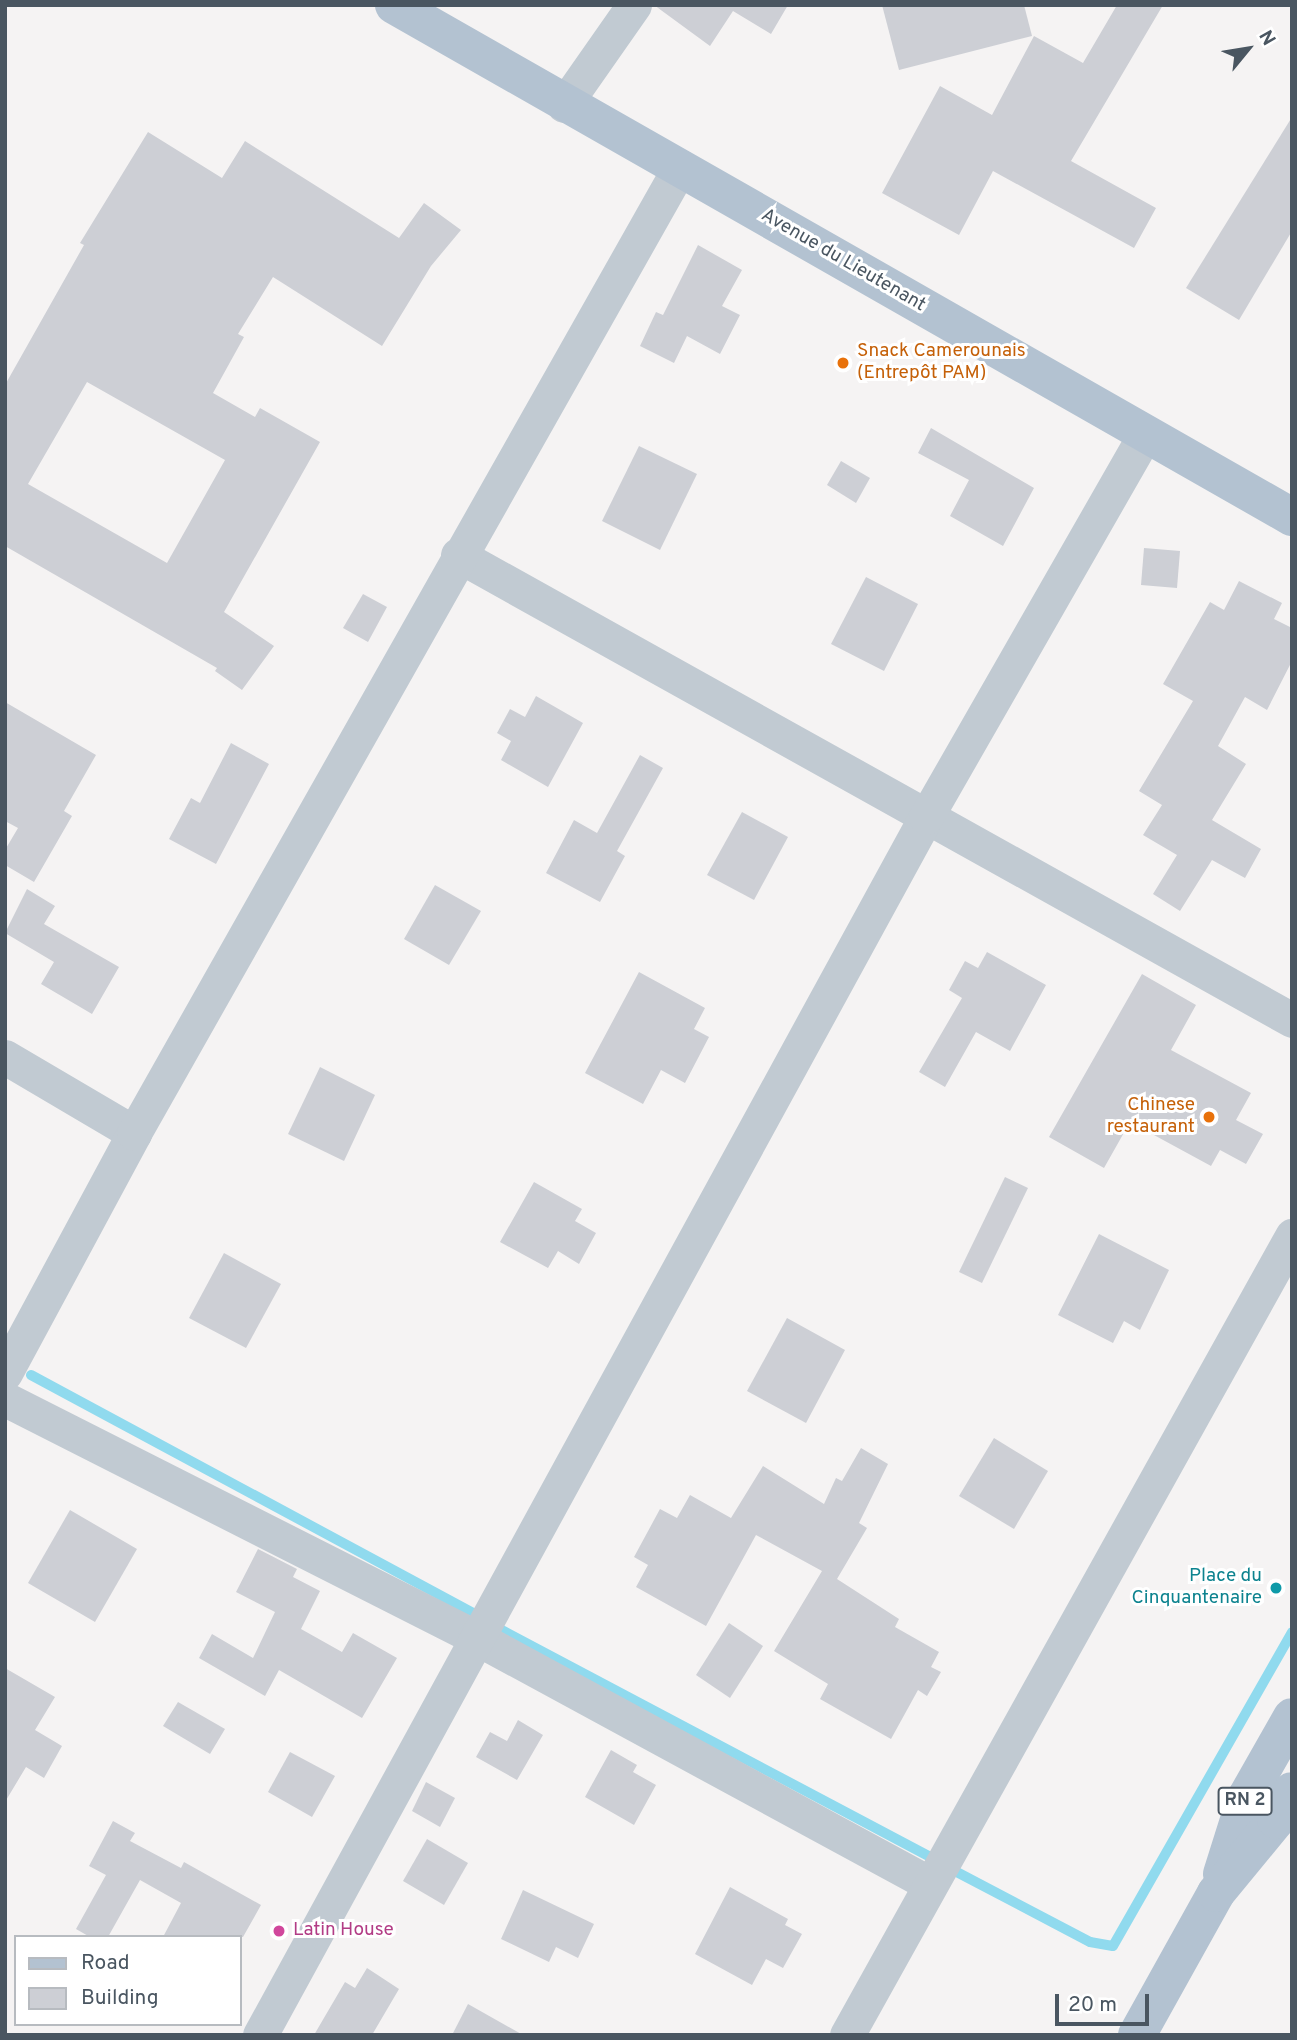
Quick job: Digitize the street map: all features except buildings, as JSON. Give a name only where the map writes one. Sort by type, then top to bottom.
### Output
[{"type":"main road","name":"Avenue du Lieutenant","points":[[394,5],[564,106],[680,167],[1292,517]]},
{"type":"main road","name":"RN 2","points":[[1216,1892],[1246,1798],[1292,1717]]},
{"type":"main road","name":"RN 2","points":[[1137,2035],[1216,1892],[1276,1819],[1292,1791]]},
{"type":"street","points":[[564,106],[634,5]]},
{"type":"street","points":[[5,1373],[134,1133],[458,555],[680,167]]},
{"type":"street","points":[[260,2035],[475,1637],[926,817],[1145,434]]},
{"type":"street","points":[[458,555],[1292,1020]]},
{"type":"street","points":[[5,1057],[134,1133]]},
{"type":"street","points":[[847,2035],[928,1882],[1292,1236]]},
{"type":"street","points":[[5,1399],[475,1637],[928,1882]]},
{"type":"waterway","points":[[31,1375],[475,1614]]},
{"type":"waterway","points":[[496,1627],[931,1857]]},
{"type":"waterway","points":[[951,1869],[1090,1942],[1113,1946],[1292,1632]]},
{"type":"place","name":"Snack Camerounais (Entrepôt PAM)","points":[[843,363]]},
{"type":"place","name":"Chinese restaurant","points":[[1209,1117]]},
{"type":"place","name":"Place du Cinquantenaire","points":[[1276,1588]]},
{"type":"place","name":"Latin House","points":[[279,1931]]}]
